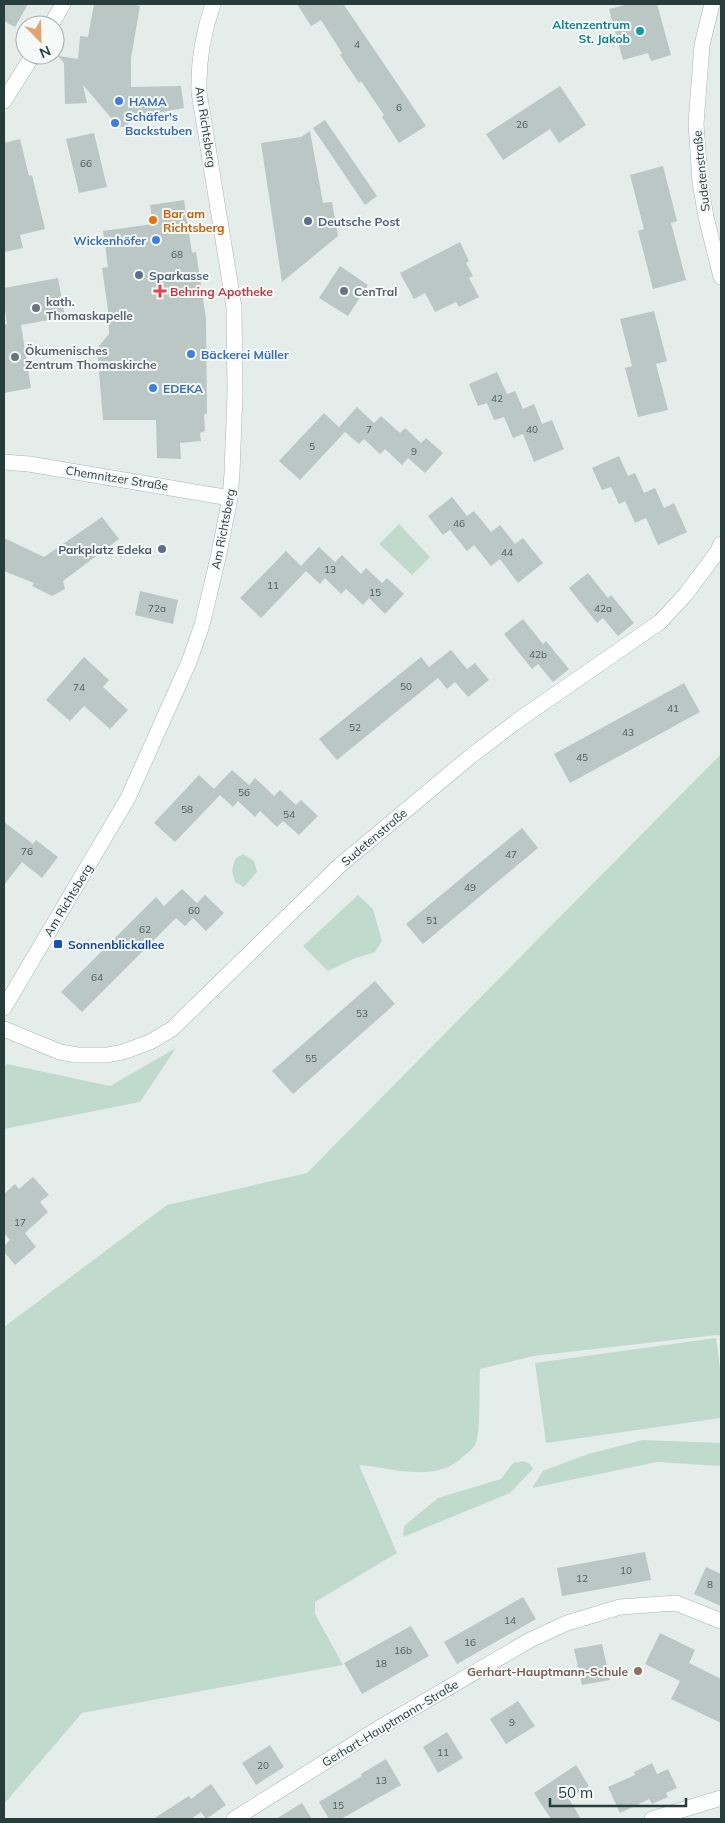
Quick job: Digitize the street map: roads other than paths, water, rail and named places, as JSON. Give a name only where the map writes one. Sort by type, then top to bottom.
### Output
[{"type":"street","points":[[56,15],[63,4]]},
{"type":"street","name":"Am Richtsberg","points":[[4,1008],[128,798],[189,662],[202,624],[230,498],[235,393],[234,307],[199,92],[199,59],[213,4]]},
{"type":"street","name":"Sudetenstraße","points":[[712,4],[702,45],[696,124],[700,182],[706,217],[721,277]]},
{"type":"street","points":[[4,101],[27,65]]},
{"type":"street","name":"Chemnitzer Straße","points":[[4,462],[230,498]]},
{"type":"street","name":"Sudetenstraße","points":[[4,1029],[60,1052],[96,1056],[136,1049],[172,1029],[368,840],[517,721],[660,622],[686,594],[718,551],[721,544]]},
{"type":"street","name":"Gerhart-Hauptmann-Straße","points":[[234,1819],[396,1718],[530,1640],[567,1622],[620,1607],[676,1603],[721,1621]]},
{"type":"street","points":[[652,1819],[721,1798]]},
{"type":"place","name":"Altenzentrum St. Jakob","points":[[640,31]]},
{"type":"place","name":"HAMA","points":[[119,101]]},
{"type":"place","name":"Schäfer's Backstuben","points":[[115,123]]},
{"type":"place","name":"Bar am Richtsberg","points":[[153,220]]},
{"type":"place","name":"Deutsche Post","points":[[308,221]]},
{"type":"place","name":"Wickenhöfer","points":[[156,240]]},
{"type":"place","name":"Sparkasse","points":[[139,275]]},
{"type":"place","name":"Behring Apotheke","points":[[160,291]]},
{"type":"place","name":"CenTral","points":[[344,291]]},
{"type":"place","name":"kath. Thomaskapelle","points":[[36,308]]},
{"type":"place","name":"Bäckerei Müller","points":[[191,354]]},
{"type":"place","name":"Ökumenisches Zentrum Thomaskirche","points":[[15,357]]},
{"type":"place","name":"EDEKA","points":[[153,388]]},
{"type":"place","name":"Parkplatz Edeka","points":[[162,549]]},
{"type":"place","name":"Sonnenblickallee","points":[[58,944]]},
{"type":"place","name":"Gerhart-Hauptmann-Schule","points":[[638,1671]]}]
